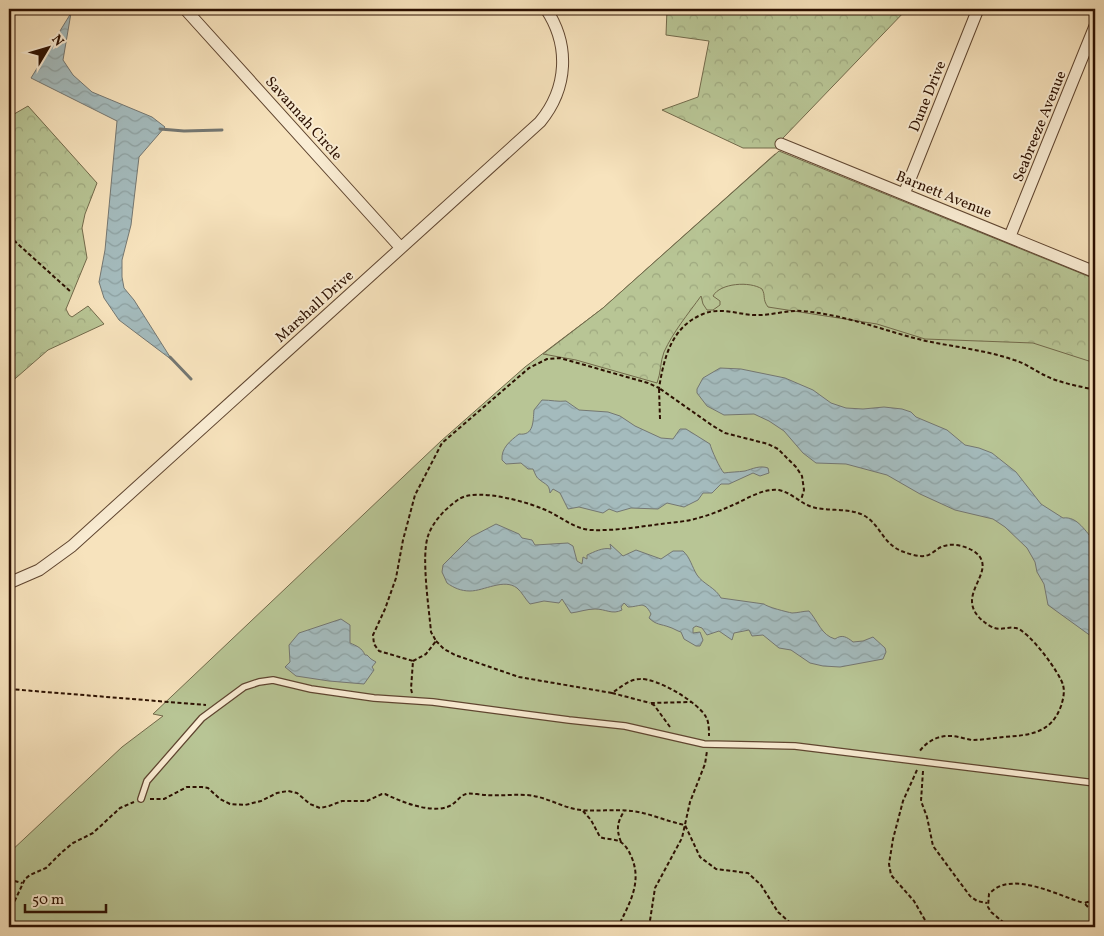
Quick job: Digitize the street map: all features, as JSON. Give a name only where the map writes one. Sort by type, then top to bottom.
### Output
[{"type":"street","name":"Savannah Circle","points":[[184,9],[401,248]]},
{"type":"street","name":"Marshall Drive","points":[[9,583],[39,570],[65,551],[533,129],[552,106],[561,82],[563,55],[556,26],[546,9]]},
{"type":"street","name":"Dune Drive","points":[[904,194],[978,9]]},
{"type":"street","name":"Seabreeze Avenue","points":[[1010,236],[1095,26]]},
{"type":"street","name":"Barnett Avenue","points":[[781,144],[1095,272]]},
{"type":"lane","points":[[141,799],[147,780],[202,718],[244,688],[259,682],[273,680],[310,689],[374,698],[626,726],[709,744],[795,746],[1095,783]]},
{"type":"path","points":[[9,236],[70,292]]},
{"type":"path","points":[[660,419],[660,388],[663,362],[670,346],[682,328],[699,316],[708,312],[719,311],[756,316],[798,311],[842,318],[925,340],[991,352],[1017,361],[1055,379],[1095,390]]},
{"type":"path","points":[[436,641],[426,654],[413,661],[379,651],[374,644],[373,635],[396,578],[411,504],[442,443],[529,368],[547,358],[568,360],[648,383],[660,388],[725,433],[778,448],[802,476],[804,490],[800,500]]},
{"type":"path","points":[[691,702],[650,703],[612,693],[519,677],[455,656],[444,649],[436,641],[432,632],[426,570],[427,541],[431,529],[439,517],[464,496],[479,494],[523,502],[551,512],[578,528],[592,530],[696,519],[770,490],[786,492],[814,507],[860,514],[872,522],[890,545],[906,552],[927,555],[951,544],[963,546],[974,552],[980,558],[982,569],[972,597],[972,607],[984,621],[994,628],[1016,628],[1026,634],[1042,652],[1061,681],[1064,691],[1059,712],[1052,722],[1040,731],[1027,736],[970,740],[950,736],[936,738],[921,748],[918,754],[924,773],[921,801],[927,817],[933,846],[970,896],[977,901],[987,903]]},
{"type":"path","points":[[413,661],[411,688],[414,701]]},
{"type":"path","points":[[612,693],[626,684],[640,679],[658,684],[691,702],[707,718],[709,744],[705,764],[690,802],[678,848],[655,888],[649,927]]},
{"type":"path","points":[[9,689],[218,706]]},
{"type":"path","points":[[650,703],[654,705],[662,718],[682,739]]},
{"type":"path","points":[[919,760],[916,774],[903,801],[893,839],[889,864],[891,876],[914,901],[929,927]]},
{"type":"path","points":[[9,913],[22,883],[30,875],[46,868],[73,843],[93,833],[120,808],[141,799],[164,799],[181,789],[194,786],[208,788],[225,802],[237,806],[256,802],[277,793],[288,791],[297,793],[310,804],[320,808],[342,801],[367,801],[382,794],[409,804],[446,808],[470,793],[498,797],[533,796],[563,807],[581,810],[625,810],[685,825]]},
{"type":"path","points":[[581,810],[589,817],[600,837],[621,842]]},
{"type":"path","points":[[618,927],[630,904],[636,879],[634,862],[617,832],[617,827],[625,810]]},
{"type":"path","points":[[685,825],[700,857],[716,869],[748,873],[761,885],[778,912],[795,927]]},
{"type":"path","points":[[9,882],[10,880],[22,883]]},
{"type":"path","points":[[1009,927],[989,910],[987,903],[989,894],[998,886],[1013,883],[1033,886],[1084,903],[1095,914]]},
{"type":"path","points":[[1084,903],[1095,900]]},
{"type":"path","points":[[285,927],[314,921],[333,927]]},
{"type":"green space","points":[[667,9],[907,9],[783,138],[778,148],[743,148],[662,110],[698,97],[709,41],[666,35]]},
{"type":"green space","points":[[28,106],[97,183],[85,214],[82,228],[87,258],[66,309],[72,317],[88,306],[104,324],[48,350],[9,384],[9,117]]},
{"type":"green space","points":[[779,151],[1095,279],[1095,363],[1033,343],[925,339],[877,324],[768,307],[762,289],[757,286],[743,284],[728,286],[717,292],[713,296],[720,301],[720,305],[713,310],[707,310],[701,296],[681,323],[668,345],[663,356],[657,383],[576,360],[543,354],[603,308]]},
{"type":"green space","points":[[775,154],[1095,284],[1095,927],[9,927],[9,853],[122,747],[163,716],[153,714],[441,441],[525,367],[603,308]]},
{"type":"water","points":[[71,13],[63,60],[73,75],[92,92],[152,117],[165,127],[139,157],[131,225],[122,260],[122,277],[124,288],[134,300],[172,360],[119,320],[104,298],[99,282],[105,250],[117,121],[31,78]]},
{"type":"water","points":[[720,368],[741,369],[785,378],[813,390],[831,403],[846,408],[884,407],[902,409],[947,430],[965,445],[992,453],[1016,472],[1041,504],[1063,518],[1073,519],[1095,541],[1095,639],[1048,605],[1044,584],[1027,548],[1005,527],[993,519],[955,510],[920,494],[887,475],[846,464],[816,463],[803,453],[784,431],[769,421],[754,414],[724,415],[707,406],[697,393],[697,389],[703,378]]},
{"type":"water","points":[[542,400],[566,401],[579,410],[608,412],[620,416],[635,426],[661,438],[673,439],[680,429],[686,429],[710,444],[724,473],[762,467],[768,468],[769,473],[760,476],[753,473],[729,484],[721,484],[712,493],[703,493],[698,500],[684,507],[667,503],[658,509],[631,508],[617,512],[609,509],[603,513],[579,507],[568,509],[560,493],[553,489],[550,493],[548,486],[538,478],[533,469],[528,469],[521,463],[506,464],[502,460],[503,452],[509,442],[519,434],[528,433],[532,427],[534,410]]},
{"type":"water","points":[[496,524],[519,534],[522,538],[532,540],[535,545],[568,543],[573,546],[577,561],[582,564],[583,557],[587,559],[587,555],[596,551],[611,549],[610,544],[623,556],[636,550],[661,559],[673,551],[683,551],[695,572],[721,598],[764,604],[792,613],[809,611],[823,631],[830,637],[835,639],[844,637],[853,642],[873,637],[885,648],[886,652],[883,659],[840,667],[823,666],[810,663],[791,650],[779,648],[763,635],[752,636],[749,630],[734,633],[732,640],[719,631],[707,635],[702,628],[696,626],[693,628],[693,633],[700,632],[703,640],[700,646],[696,646],[684,639],[681,632],[656,623],[649,618],[651,614],[646,607],[641,605],[628,607],[624,603],[621,607],[622,610],[618,611],[589,609],[571,613],[562,599],[559,603],[544,601],[530,604],[519,590],[512,585],[506,584],[470,591],[458,589],[447,583],[442,572],[443,565],[471,537]]},
{"type":"water","points":[[341,619],[350,625],[350,643],[376,662],[372,667],[374,670],[364,684],[296,676],[285,667],[290,662],[289,645],[299,633]]},
{"type":"waterway","points":[[160,129],[184,131],[222,130]]},
{"type":"waterway","points":[[170,357],[191,379]]}]
